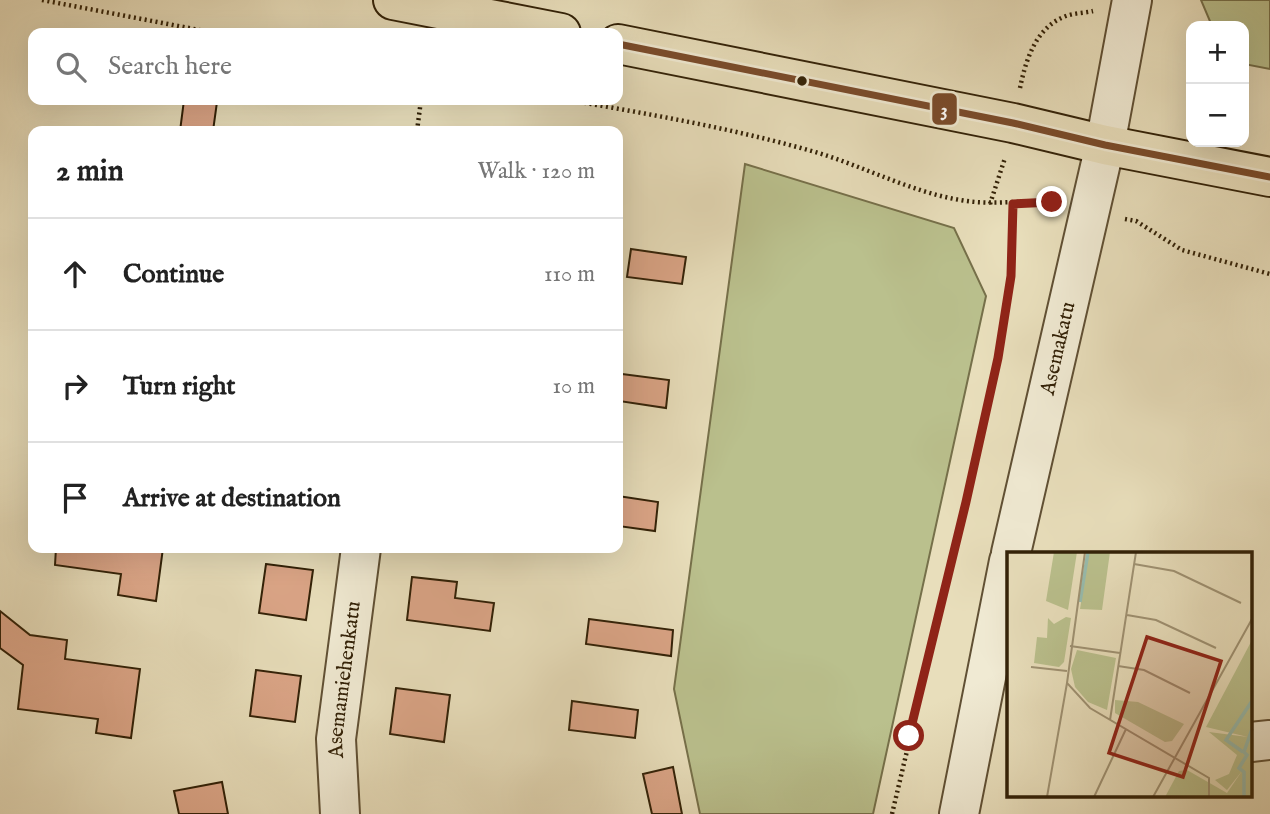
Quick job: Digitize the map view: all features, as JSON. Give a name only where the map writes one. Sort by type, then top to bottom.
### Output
[{"type":"main road","points":[[393,0],[536,28]]},
{"type":"main road","points":[[623,45],[1270,177]]},
{"type":"street","name":"Asemakatu","points":[[1011,552],[1105,145],[1119,4]]},
{"type":"street","name":"Asemamiehenkatu","points":[[340,814],[336,739],[360,553]]},
{"type":"street","points":[[959,814],[993,725],[1007,582]]},
{"type":"street","points":[[1252,742],[1270,740]]},
{"type":"path","points":[[42,0],[189,28]]},
{"type":"path","points":[[1023,74],[1040,33],[1065,17],[1119,4]]},
{"type":"path","points":[[418,126],[420,105]]},
{"type":"path","points":[[594,105],[744,134],[847,161],[927,193],[990,204],[1052,202]]},
{"type":"path","points":[[990,204],[1005,159]]},
{"type":"path","points":[[892,814],[998,358],[1011,276],[1013,204]]},
{"type":"path","points":[[1136,221],[1182,250],[1270,274]]},
{"type":"green space","points":[[1201,0],[1270,0],[1270,69],[1249,65],[1249,21],[1210,21]]},
{"type":"green space","points":[[745,164],[954,228],[986,296],[873,814],[700,814],[674,689]]},
{"type":"building","points":[[183,105],[217,105],[214,126],[181,126]]},
{"type":"building","points":[[631,249],[686,257],[682,284],[627,277]]},
{"type":"building","points":[[623,374],[669,380],[666,408],[623,402]]},
{"type":"building","points":[[623,497],[658,502],[655,531],[623,527]]},
{"type":"building","points":[[56,553],[162,553],[156,601],[118,595],[121,574],[55,565]]},
{"type":"building","points":[[266,564],[313,570],[306,620],[259,613]]},
{"type":"building","points":[[412,577],[457,582],[455,598],[494,603],[490,631],[407,620]]},
{"type":"building","points":[[0,611],[30,635],[67,640],[65,659],[140,669],[131,738],[96,733],[98,719],[18,709],[23,665],[0,648]]},
{"type":"building","points":[[589,619],[673,630],[671,656],[586,644]]},
{"type":"building","points":[[256,670],[301,676],[295,722],[250,716]]},
{"type":"building","points":[[396,688],[450,695],[444,742],[390,734]]},
{"type":"building","points":[[572,701],[638,710],[635,738],[569,730]]},
{"type":"building","points":[[673,767],[682,814],[652,814],[643,774]]},
{"type":"building","points":[[222,782],[228,814],[179,814],[174,791]]},
{"type":"transit line","name":"3","points":[[623,45],[1270,177]]},
{"type":"route","points":[[909,736],[998,358],[1011,276],[1013,204],[1052,202]]}]
